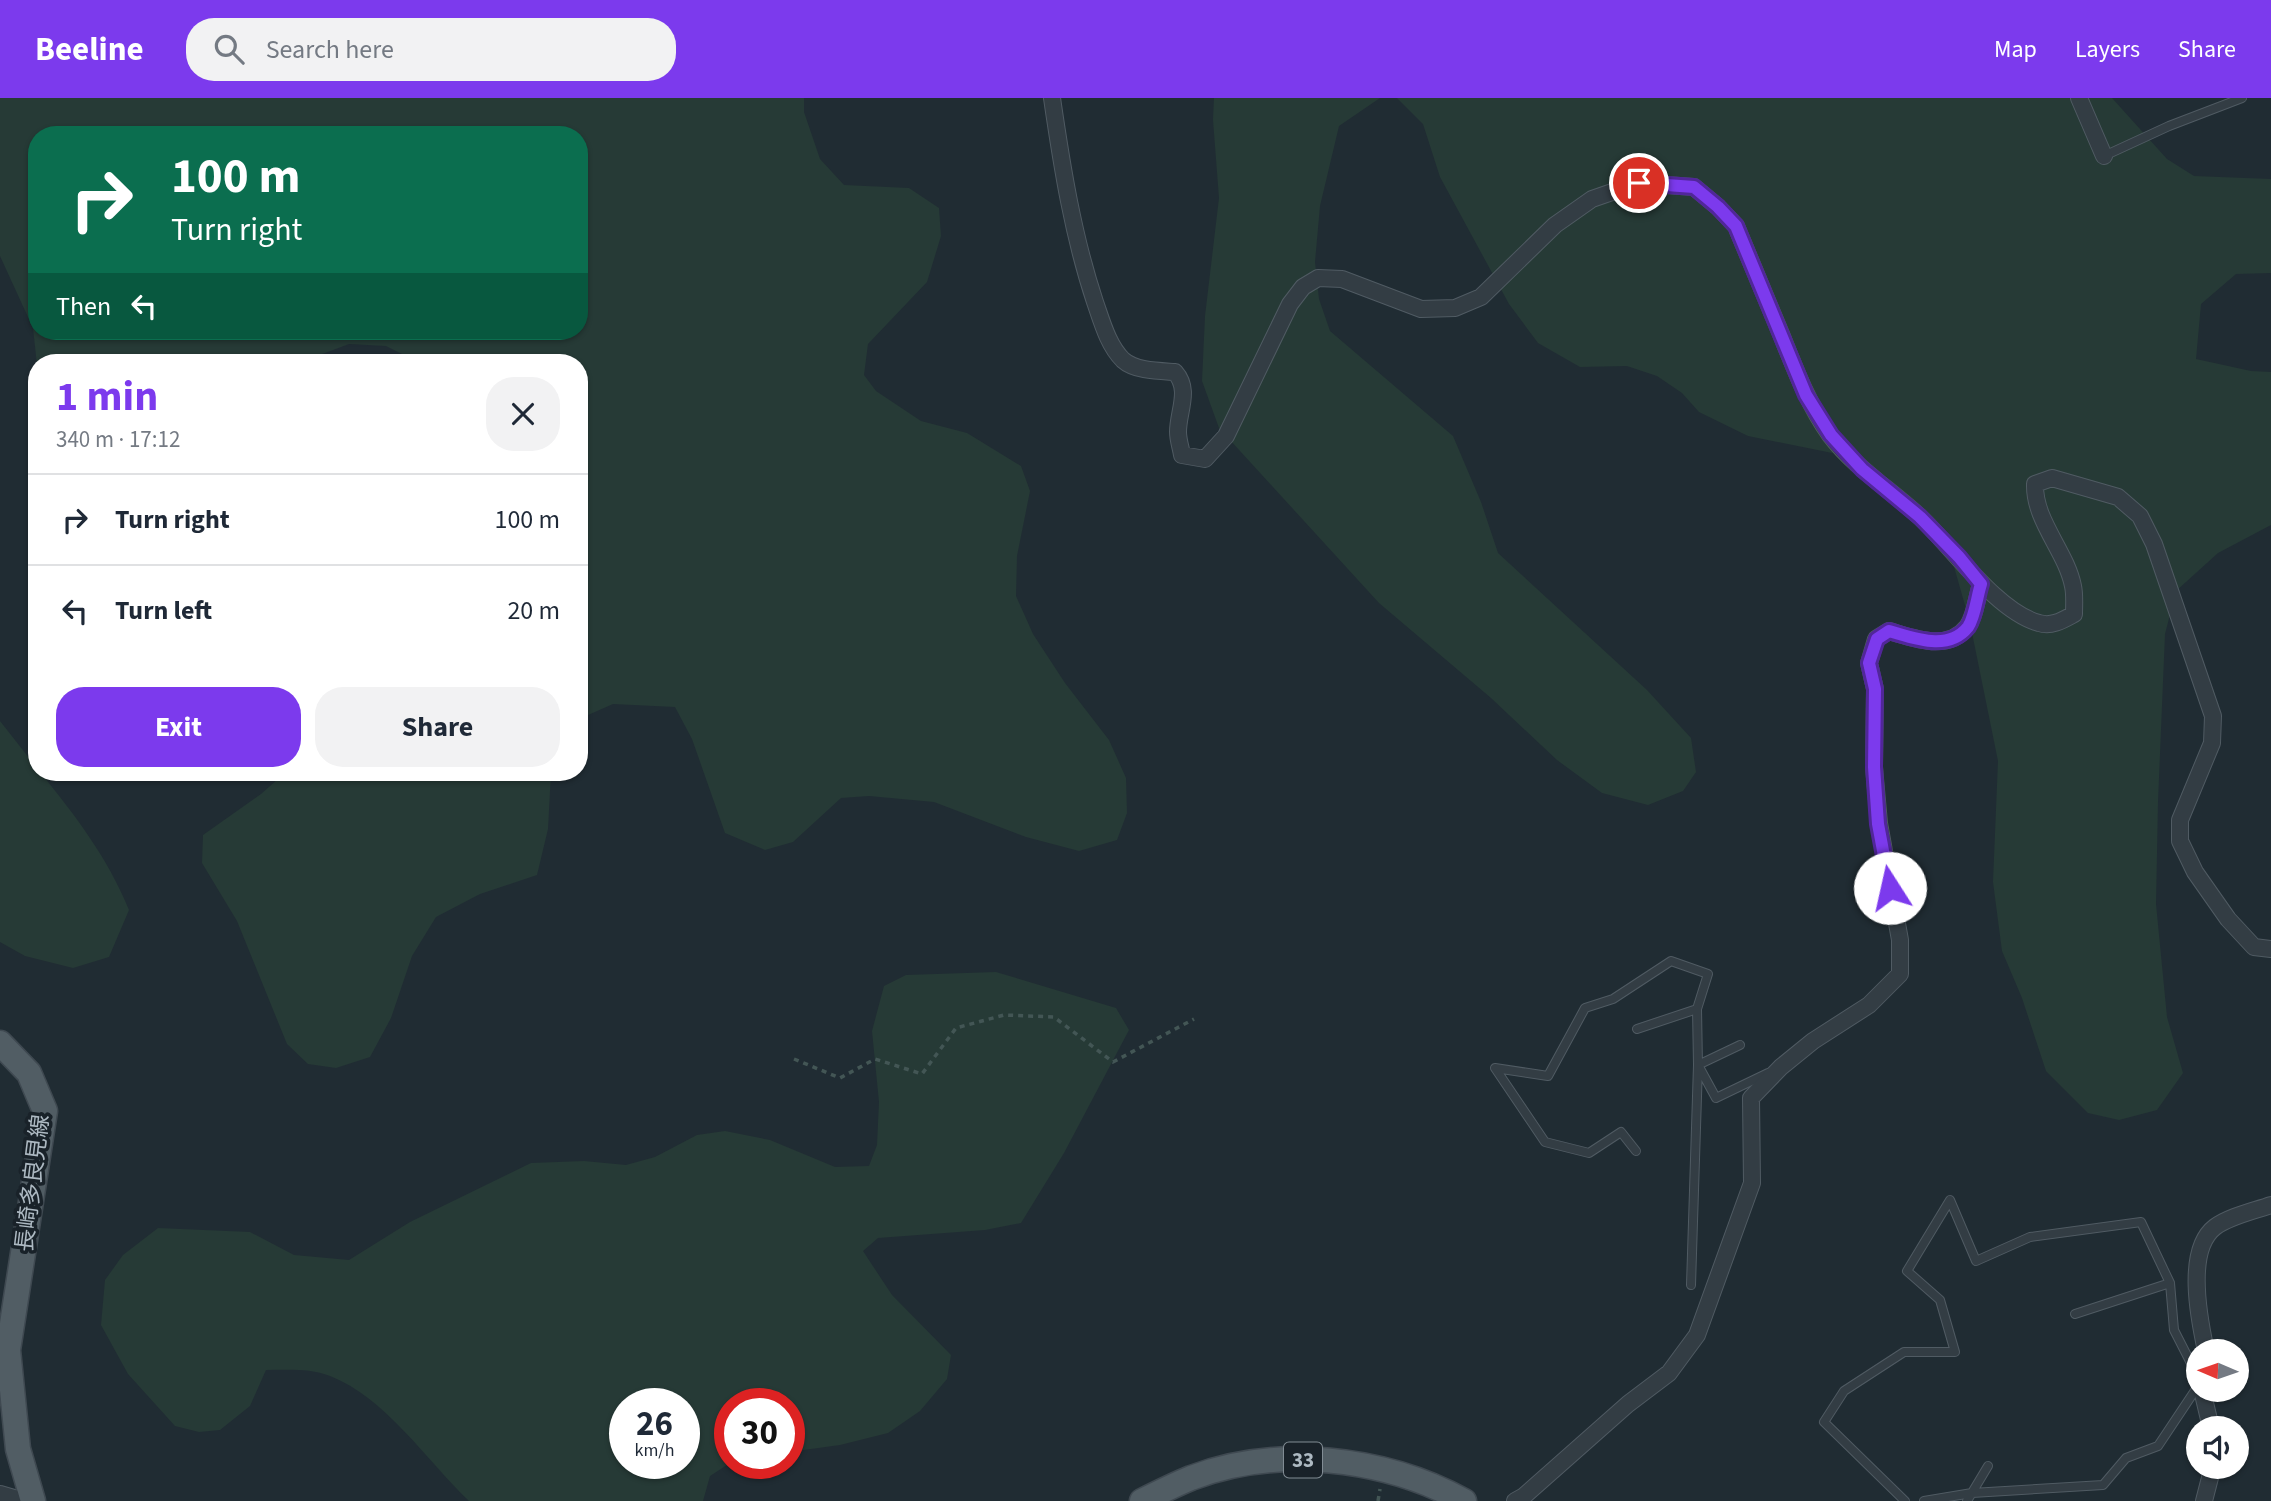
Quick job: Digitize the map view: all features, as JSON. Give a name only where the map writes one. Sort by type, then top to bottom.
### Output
[{"type":"main road","name":"長崎多良見線","points":[[0,1043],[29,1073],[45,1111],[8,1350],[18,1449],[33,1501]]},
{"type":"main road","name":"33","points":[[1142,1501],[1192,1478],[1266,1460],[1342,1461],[1383,1468],[1416,1479],[1464,1501]]},
{"type":"street","points":[[1052,98],[1064,184],[1088,282],[1105,332],[1125,361],[1150,371],[1175,372],[1184,390],[1178,433],[1182,455],[1205,459],[1226,436],[1290,304],[1303,287],[1318,278],[1342,279],[1421,309],[1455,308],[1481,297],[1555,225],[1592,199],[1639,183],[1694,187],[1736,226],[1806,395],[1831,435],[1862,469],[1920,517],[1981,584],[2020,614],[2040,624],[2057,623],[2074,614],[2074,588],[2070,573],[2035,498],[2035,484],[2052,478],[2118,496],[2140,516],[2154,544],[2213,716],[2212,743],[2180,820],[2180,841],[2195,872],[2228,919],[2254,947],[2271,949]]},
{"type":"street","points":[[2079,98],[2104,156]]},
{"type":"street","points":[[1515,1501],[1628,1404],[1669,1373],[1697,1335],[1752,1183],[1751,1098],[1813,1041],[1868,1005],[1900,974],[1900,940],[1878,824],[1874,767],[1875,689],[1869,663],[1877,639],[1889,631],[1927,641],[1951,640],[1969,626],[1981,584]]},
{"type":"street","points":[[2203,1339],[2197,1311],[2199,1259],[2205,1237],[2217,1225],[2271,1205]]},
{"type":"street","points":[[2204,1501],[2210,1479]]},
{"type":"street","points":[[0,1494],[24,1501]]},
{"type":"lane","points":[[2104,156],[2169,126],[2242,98]]},
{"type":"lane","points":[[1636,1151],[1621,1132],[1589,1153],[1545,1142],[1495,1068],[1548,1076],[1585,1008],[1613,999],[1671,961],[1708,974],[1697,1009],[1698,1065],[1691,1285]]},
{"type":"lane","points":[[1637,1029],[1697,1009]]},
{"type":"lane","points":[[1698,1065],[1740,1045]]},
{"type":"lane","points":[[1698,1065],[1716,1098],[1782,1067]]},
{"type":"lane","points":[[1905,1501],[1824,1422],[1844,1391],[1905,1352],[1955,1352],[1940,1300],[1907,1271],[1950,1200],[1976,1261],[2030,1237],[2141,1222],[2170,1283],[2174,1331],[2186,1354]]},
{"type":"lane","points":[[2075,1314],[2170,1283]]},
{"type":"lane","points":[[1924,1501],[2103,1485],[2126,1458],[2158,1446],[2187,1402]]},
{"type":"lane","points":[[1969,1497],[1988,1466]]},
{"type":"path","points":[[794,1059],[840,1078],[875,1059],[922,1074],[956,1028],[1004,1016],[1054,1017],[1113,1062],[1194,1018]]},
{"type":"green space","points":[[0,98],[804,98],[804,112],[820,159],[844,185],[909,188],[939,208],[941,236],[927,282],[868,344],[864,375],[876,391],[921,421],[967,433],[1021,466],[1030,491],[1017,556],[1016,596],[1033,634],[1065,683],[1109,740],[1126,778],[1127,813],[1117,840],[1079,851],[1026,837],[934,802],[869,796],[841,798],[793,842],[765,850],[725,833],[692,739],[675,707],[613,704],[588,715],[588,354],[402,354],[386,346],[349,344],[322,354],[36,354],[34,340],[588,340],[588,126],[28,126],[28,317],[0,256]]},
{"type":"green space","points":[[1214,98],[1380,98],[1339,126],[1320,206],[1315,262],[1319,299],[1330,331],[1453,436],[1481,502],[1498,553],[1647,690],[1691,738],[1696,772],[1683,791],[1648,805],[1602,793],[1557,760],[1491,698],[1379,603],[1219,428],[1202,381],[1205,316],[1219,198]]},
{"type":"green space","points":[[1397,98],[2112,98],[2167,159],[2194,176],[2271,179],[2271,273],[2236,274],[2201,304],[2196,359],[2251,371],[2271,372],[2271,525],[2218,553],[2176,591],[2165,634],[2156,904],[2167,1017],[2183,1073],[2157,1110],[2119,1120],[2088,1113],[2046,1071],[2022,998],[2002,951],[1993,882],[1998,761],[1970,623],[1945,535],[1886,476],[1847,456],[1748,436],[1699,412],[1682,393],[1657,376],[1627,366],[1580,367],[1538,343],[1509,304],[1440,177],[1423,124]]},
{"type":"green space","points":[[0,721],[28,757],[28,781],[47,781],[101,855],[129,910],[109,957],[73,968],[25,956],[0,942]]},
{"type":"green space","points":[[276,781],[551,781],[548,829],[537,875],[480,894],[436,917],[412,956],[391,1018],[370,1057],[336,1068],[308,1064],[287,1044],[237,921],[202,863],[203,835]]},
{"type":"green space","points":[[996,972],[1116,1008],[1129,1030],[1064,1153],[1021,1223],[985,1230],[878,1238],[863,1251],[892,1295],[951,1355],[947,1379],[920,1411],[888,1433],[840,1445],[805,1450],[805,1388],[714,1388],[714,1473],[710,1476],[703,1501],[469,1501],[387,1414],[350,1386],[322,1373],[266,1370],[250,1406],[220,1430],[199,1432],[175,1426],[128,1374],[101,1325],[105,1280],[123,1255],[158,1228],[250,1232],[294,1255],[349,1260],[410,1222],[531,1163],[584,1161],[626,1165],[655,1157],[697,1135],[725,1131],[770,1140],[835,1167],[869,1166],[877,1145],[879,1102],[872,1031],[884,986],[906,975]]},
{"type":"route","points":[[1639,183],[1694,187],[1736,226],[1806,395],[1831,435],[1862,469],[1920,517],[1981,584],[1969,626],[1951,640],[1927,641],[1889,631],[1877,639],[1869,663],[1875,689],[1874,767],[1878,824],[1890,888]]}]
